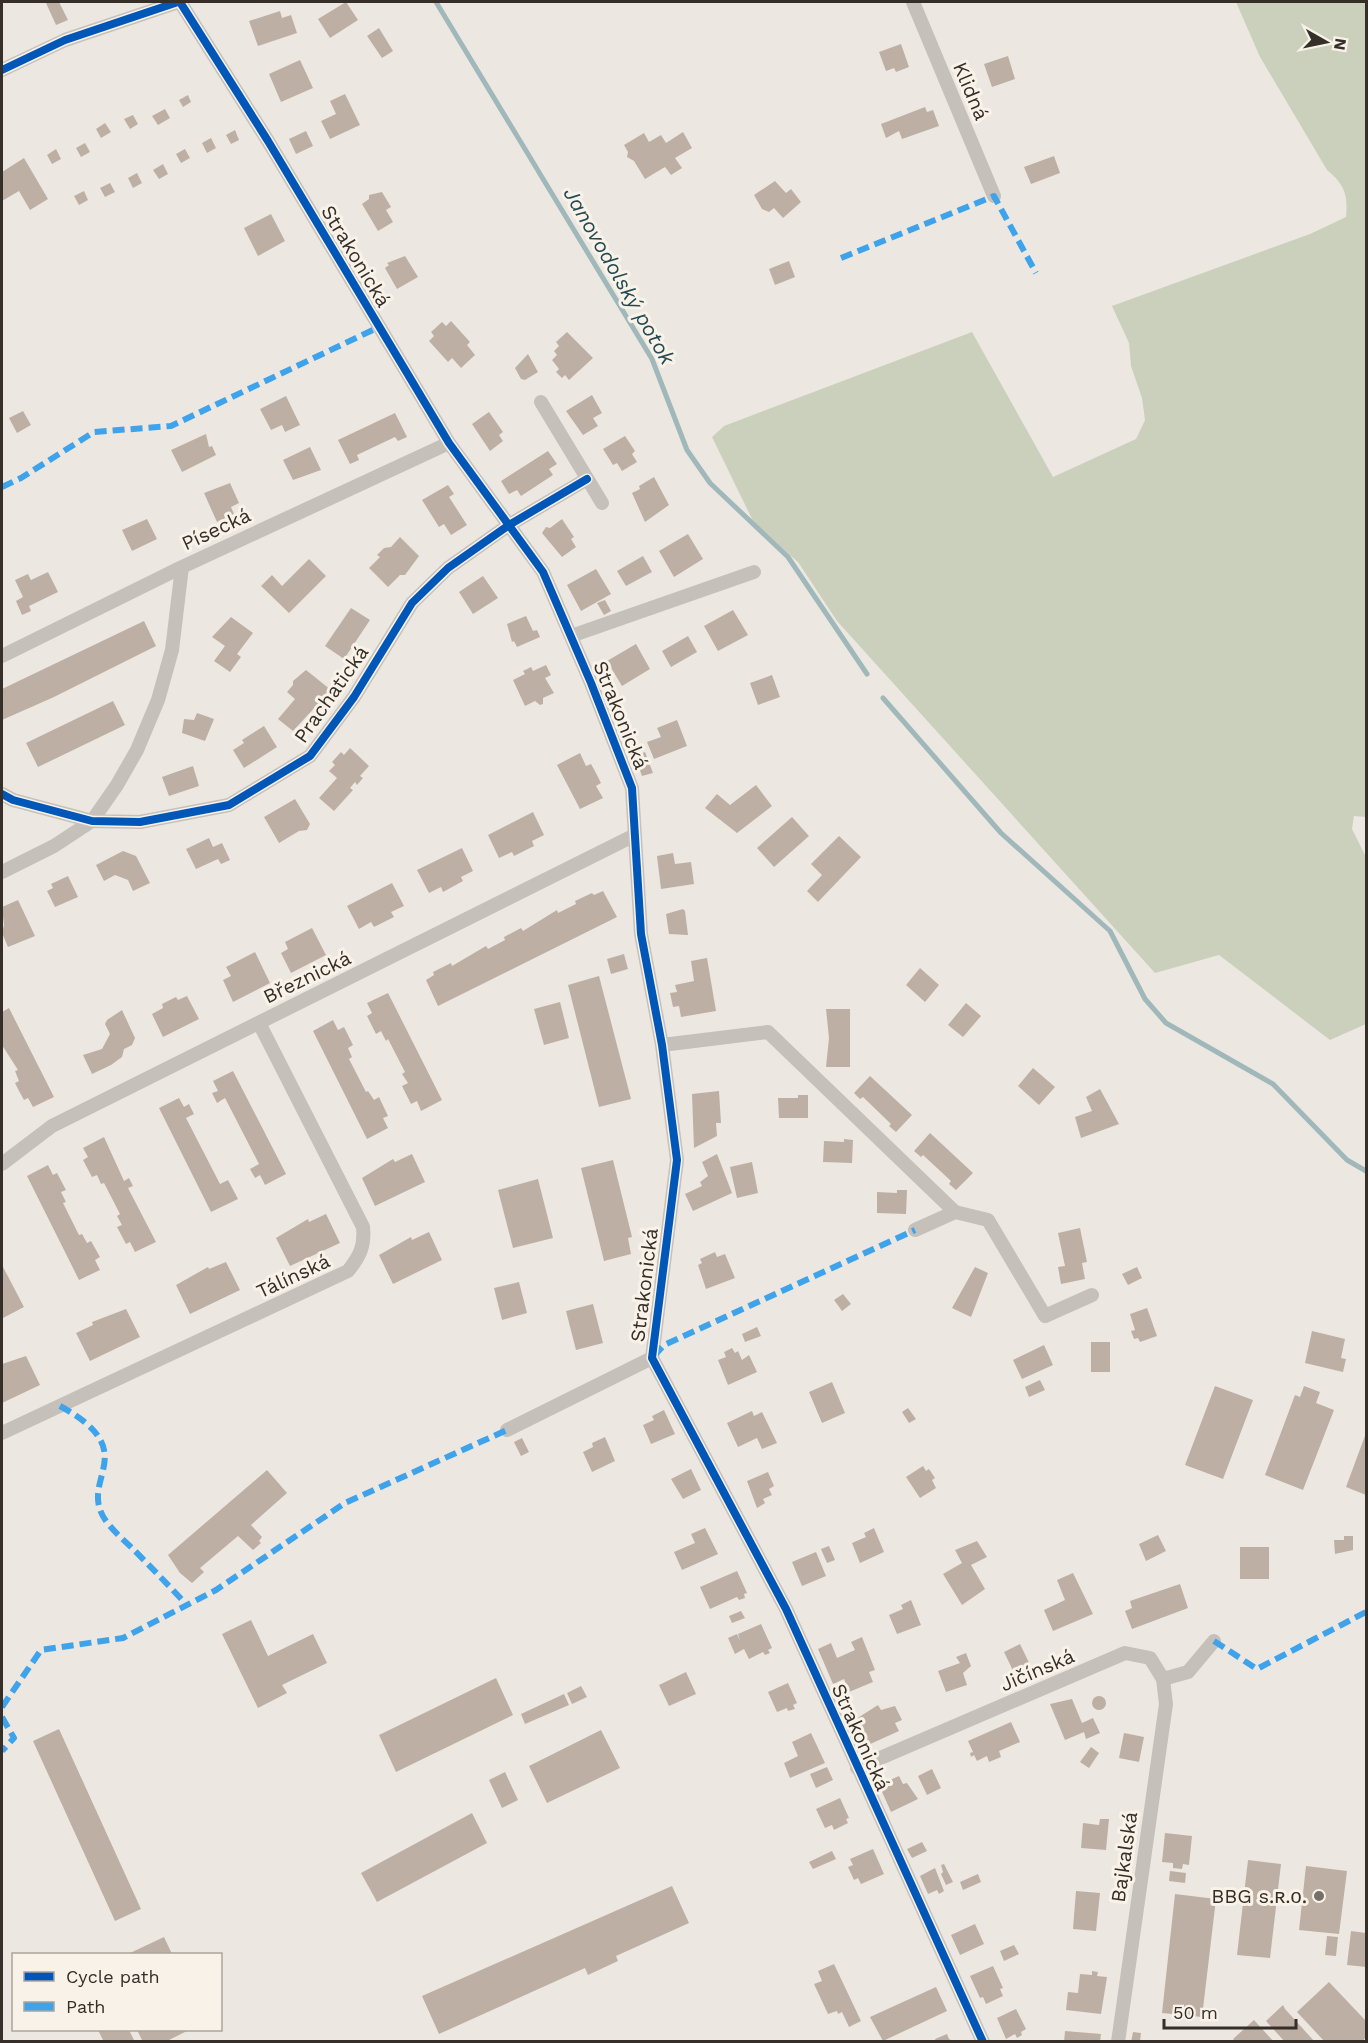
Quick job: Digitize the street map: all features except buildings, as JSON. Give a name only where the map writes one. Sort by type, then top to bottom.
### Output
[{"type":"street","points":[[2,70],[65,40],[179,2]]},
{"type":"street","name":"Strakonická","points":[[179,2],[268,141],[449,443],[543,572],[632,788],[641,934],[662,1045],[677,1160],[652,1358],[786,1609],[983,2042]]},
{"type":"street","name":"Klidná","points":[[913,2],[994,196]]},
{"type":"street","points":[[541,402],[602,503]]},
{"type":"street","name":"Písecká","points":[[2,656],[182,567],[449,443]]},
{"type":"street","points":[[509,525],[587,479]]},
{"type":"street","name":"Prachatická","points":[[2,794],[92,821],[140,822],[229,805],[310,756],[354,697],[412,603],[448,568],[509,525]]},
{"type":"street","points":[[2,872],[54,846],[92,821],[137,750],[158,700],[172,650],[182,567]]},
{"type":"street","points":[[571,636],[754,572]]},
{"type":"street","name":"Březnická","points":[[2,1164],[52,1125],[636,835]]},
{"type":"street","name":"Tálínská","points":[[2,1433],[348,1271],[360,1256],[365,1242],[363,1227],[259,1023]]},
{"type":"street","points":[[662,1045],[768,1032],[955,1212],[988,1220],[1045,1316],[1092,1295]]},
{"type":"street","points":[[915,1230],[955,1212]]},
{"type":"street","name":"Strakonická","points":[[507,1430],[652,1358]]},
{"type":"street","points":[[1163,1679],[1188,1672],[1214,1641]]},
{"type":"street","name":"Jičínská","points":[[857,1768],[1125,1653],[1150,1658],[1163,1679]]},
{"type":"street","name":"Bajkalská","points":[[1118,2042],[1166,1704],[1163,1679]]},
{"type":"green space","points":[[1236,2],[1366,2],[1366,817],[1354,816],[1352,829],[1366,857],[1366,1024],[1330,1040],[1219,955],[1155,973],[837,621],[798,562],[767,536],[752,519],[712,437],[724,426],[972,332],[1053,477],[1136,439],[1145,420],[1142,398],[1131,366],[1129,343],[1112,306],[1310,234],[1346,217],[1344,191],[1327,170],[1260,57]]},
{"type":"waterway","name":"Janovodolský potok","points":[[436,2],[652,359],[687,450],[710,483],[788,557],[867,674]]},
{"type":"waterway","name":"Janovodolský potok","points":[[883,698],[1001,833],[1110,931],[1145,999],[1166,1023],[1273,1084],[1347,1160],[1366,1171]]},
{"type":"marked path","points":[[841,258],[994,196],[1036,273]]},
{"type":"marked path","points":[[2,487],[21,478],[94,432],[171,426],[379,327]]},
{"type":"marked path","points":[[654,1356],[664,1345],[915,1230]]},
{"type":"marked path","points":[[60,1406],[85,1423],[99,1438],[104,1452],[104,1465],[98,1492],[99,1506],[106,1521],[187,1605]]},
{"type":"marked path","points":[[2,1707],[41,1650],[123,1638],[216,1590],[345,1503],[507,1430]]},
{"type":"marked path","points":[[1214,1641],[1257,1669],[1366,1612]]},
{"type":"marked path","points":[[2,1717],[14,1738],[2,1751]]},
{"type":"cycle path","points":[[2,70],[65,40],[178,2]]},
{"type":"cycle path","points":[[180,2],[268,141],[449,443],[543,572],[591,683],[632,788],[641,934],[662,1045],[677,1160],[652,1358],[786,1609],[983,2042]]},
{"type":"cycle path","points":[[2,794],[13,800],[92,821],[140,822],[229,805],[310,756],[354,697],[412,603],[448,568],[509,525],[587,479]]},
{"type":"place","name":"BBG s.ʀ.ᴏ.","points":[[1319,1896]]}]
